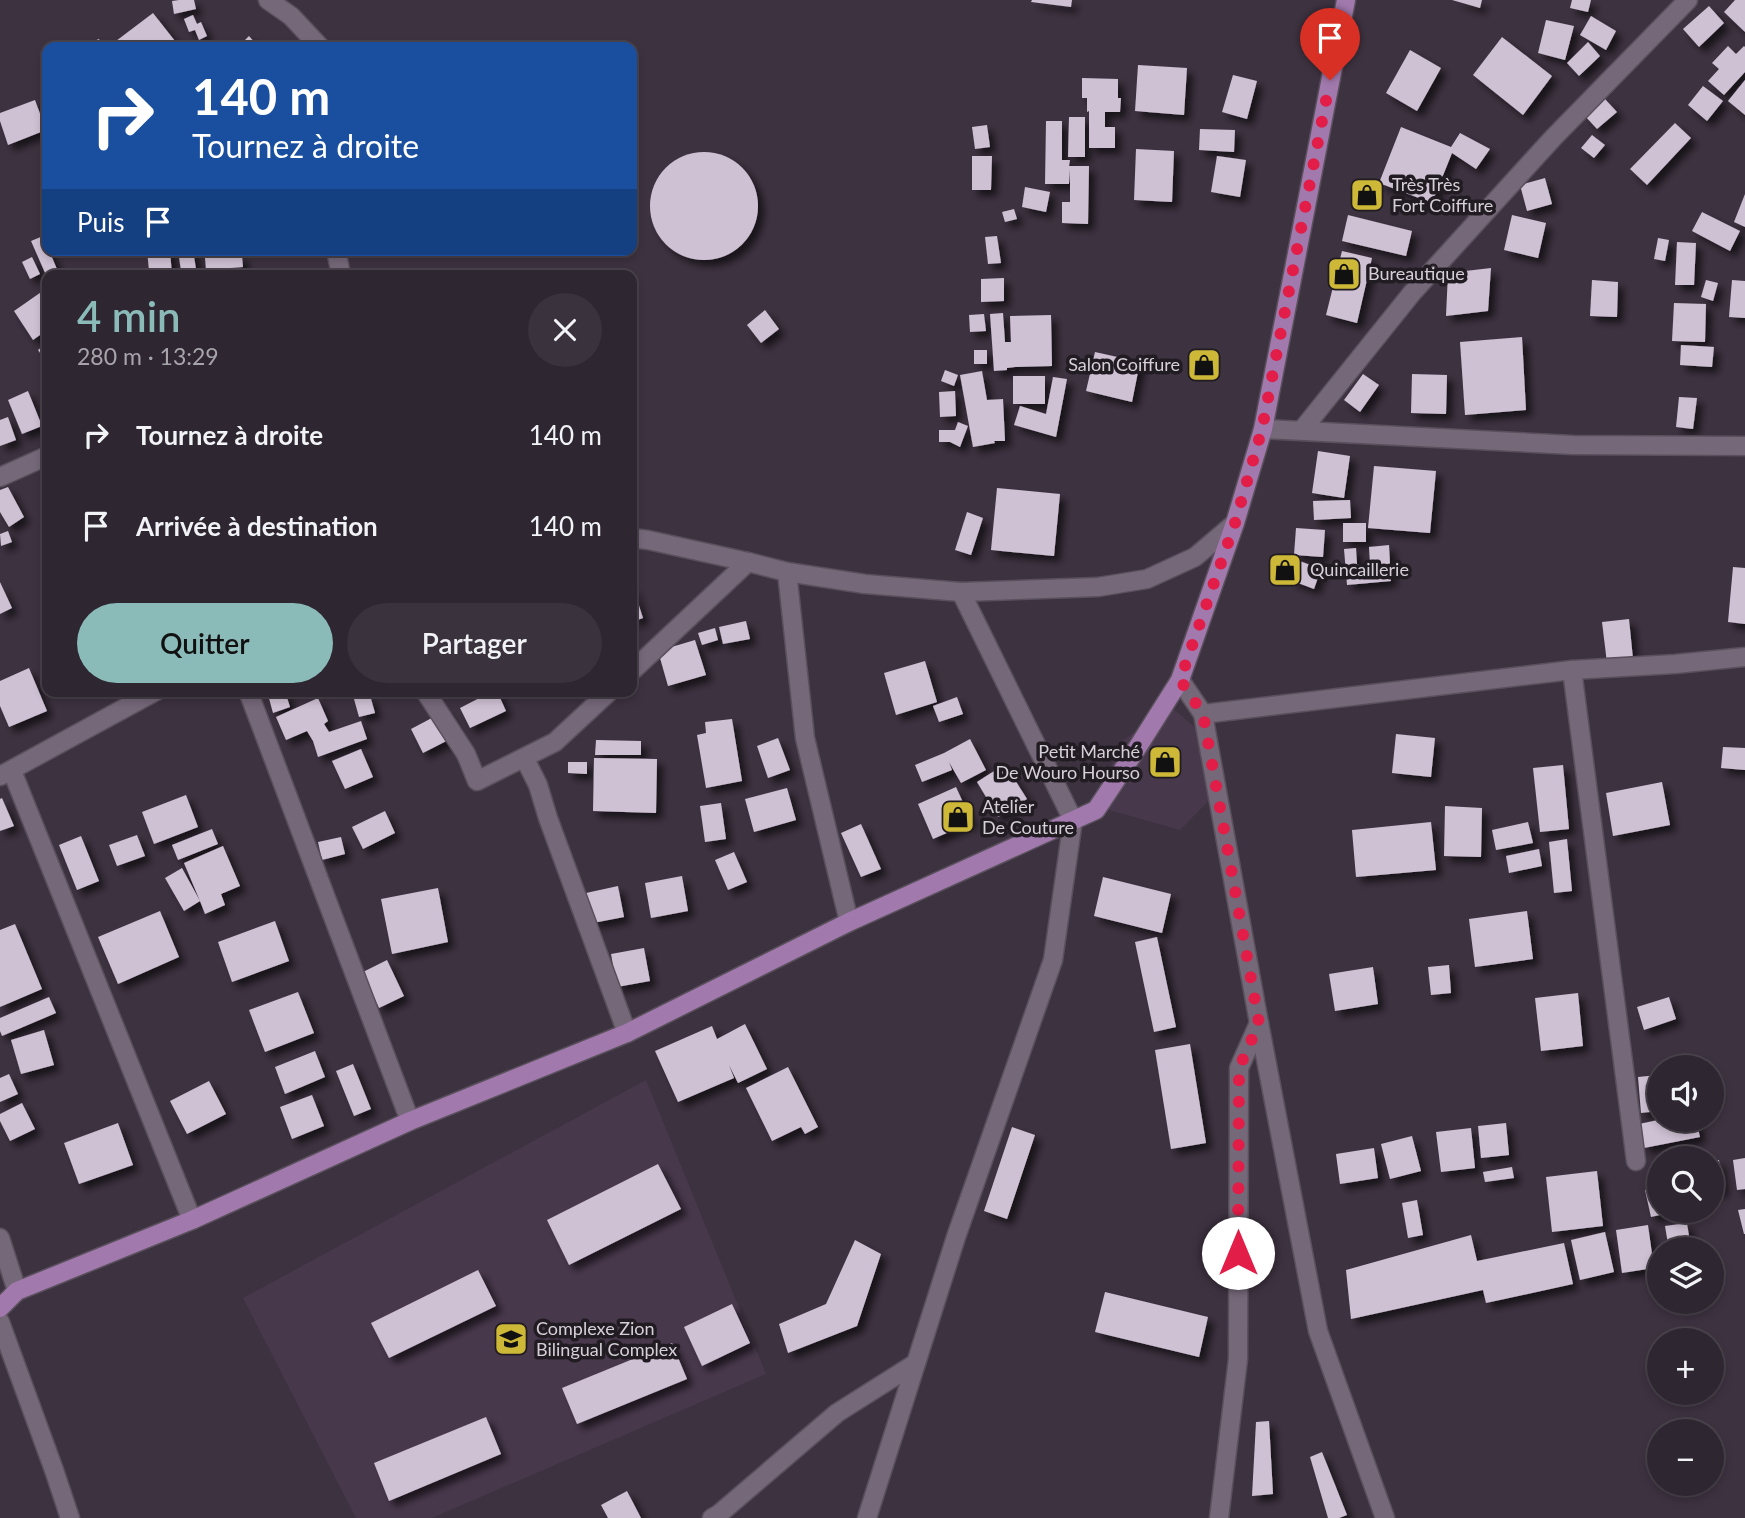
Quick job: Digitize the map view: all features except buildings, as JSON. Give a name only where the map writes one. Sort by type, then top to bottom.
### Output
[{"type":"main road","points":[[0,1308],[17,1291],[192,1220],[410,1121],[627,1033],[849,922],[1096,810],[1180,680],[1235,523],[1262,429],[1346,0]]},
{"type":"street","points":[[268,0],[291,16],[315,42]]},
{"type":"street","points":[[1302,430],[1412,293],[1553,138],[1688,0]]},
{"type":"street","points":[[1262,429],[1573,445],[1745,446]]},
{"type":"street","points":[[0,477],[42,458]]},
{"type":"street","points":[[637,539],[787,572],[865,584],[961,592],[1098,587],[1147,579],[1195,557],[1235,523]]},
{"type":"street","points":[[637,666],[748,562]]},
{"type":"street","points":[[787,572],[805,738],[849,922]]},
{"type":"street","points":[[867,1518],[956,1237],[1053,960],[1073,820],[961,592]]},
{"type":"street","points":[[1203,714],[1572,670],[1745,657]]},
{"type":"street","points":[[1572,670],[1636,1161]]},
{"type":"street","points":[[1180,680],[1203,714],[1318,1331],[1385,1518]]},
{"type":"street","points":[[145,697],[6,773],[192,1220]]},
{"type":"street","points":[[250,697],[410,1121]]},
{"type":"street","points":[[429,697],[466,754],[477,782],[555,742],[604,697]]},
{"type":"street","points":[[525,758],[538,785],[627,1033]]},
{"type":"street","points":[[1219,1518],[1238,1359],[1239,1068],[1259,1023]]},
{"type":"street","points":[[0,1238],[17,1291]]},
{"type":"street","points":[[0,1322],[70,1518]]},
{"type":"street","points":[[712,1518],[837,1413],[916,1363]]},
{"type":"shaded area","name":"Petit Marché De Wouro Hourso","points":[[1171,707],[1211,741],[1225,784],[1180,830],[1109,810],[1102,787],[1122,741]]},
{"type":"shaded area","points":[[646,1080],[766,1374],[432,1518],[356,1518],[243,1298]]},
{"type":"place","name":"Très Très Fort Coiffure","points":[[1367,195]]},
{"type":"place","name":"Bureautique","points":[[1344,274]]},
{"type":"place","name":"Salon Coiffure","points":[[1204,365]]},
{"type":"place","name":"Quincaillerie","points":[[1285,570]]},
{"type":"place","name":"Petit Marché De Wouro Hourso","points":[[1165,762]]},
{"type":"place","name":"Atelier De Couture","points":[[958,817]]},
{"type":"place","name":"Complexe Zion Bilingual Complex","points":[[511,1339]]},
{"type":"route","points":[[1238,1253],[1239,1068],[1259,1023],[1203,714],[1180,680],[1235,523],[1262,429],[1330,80]]}]
